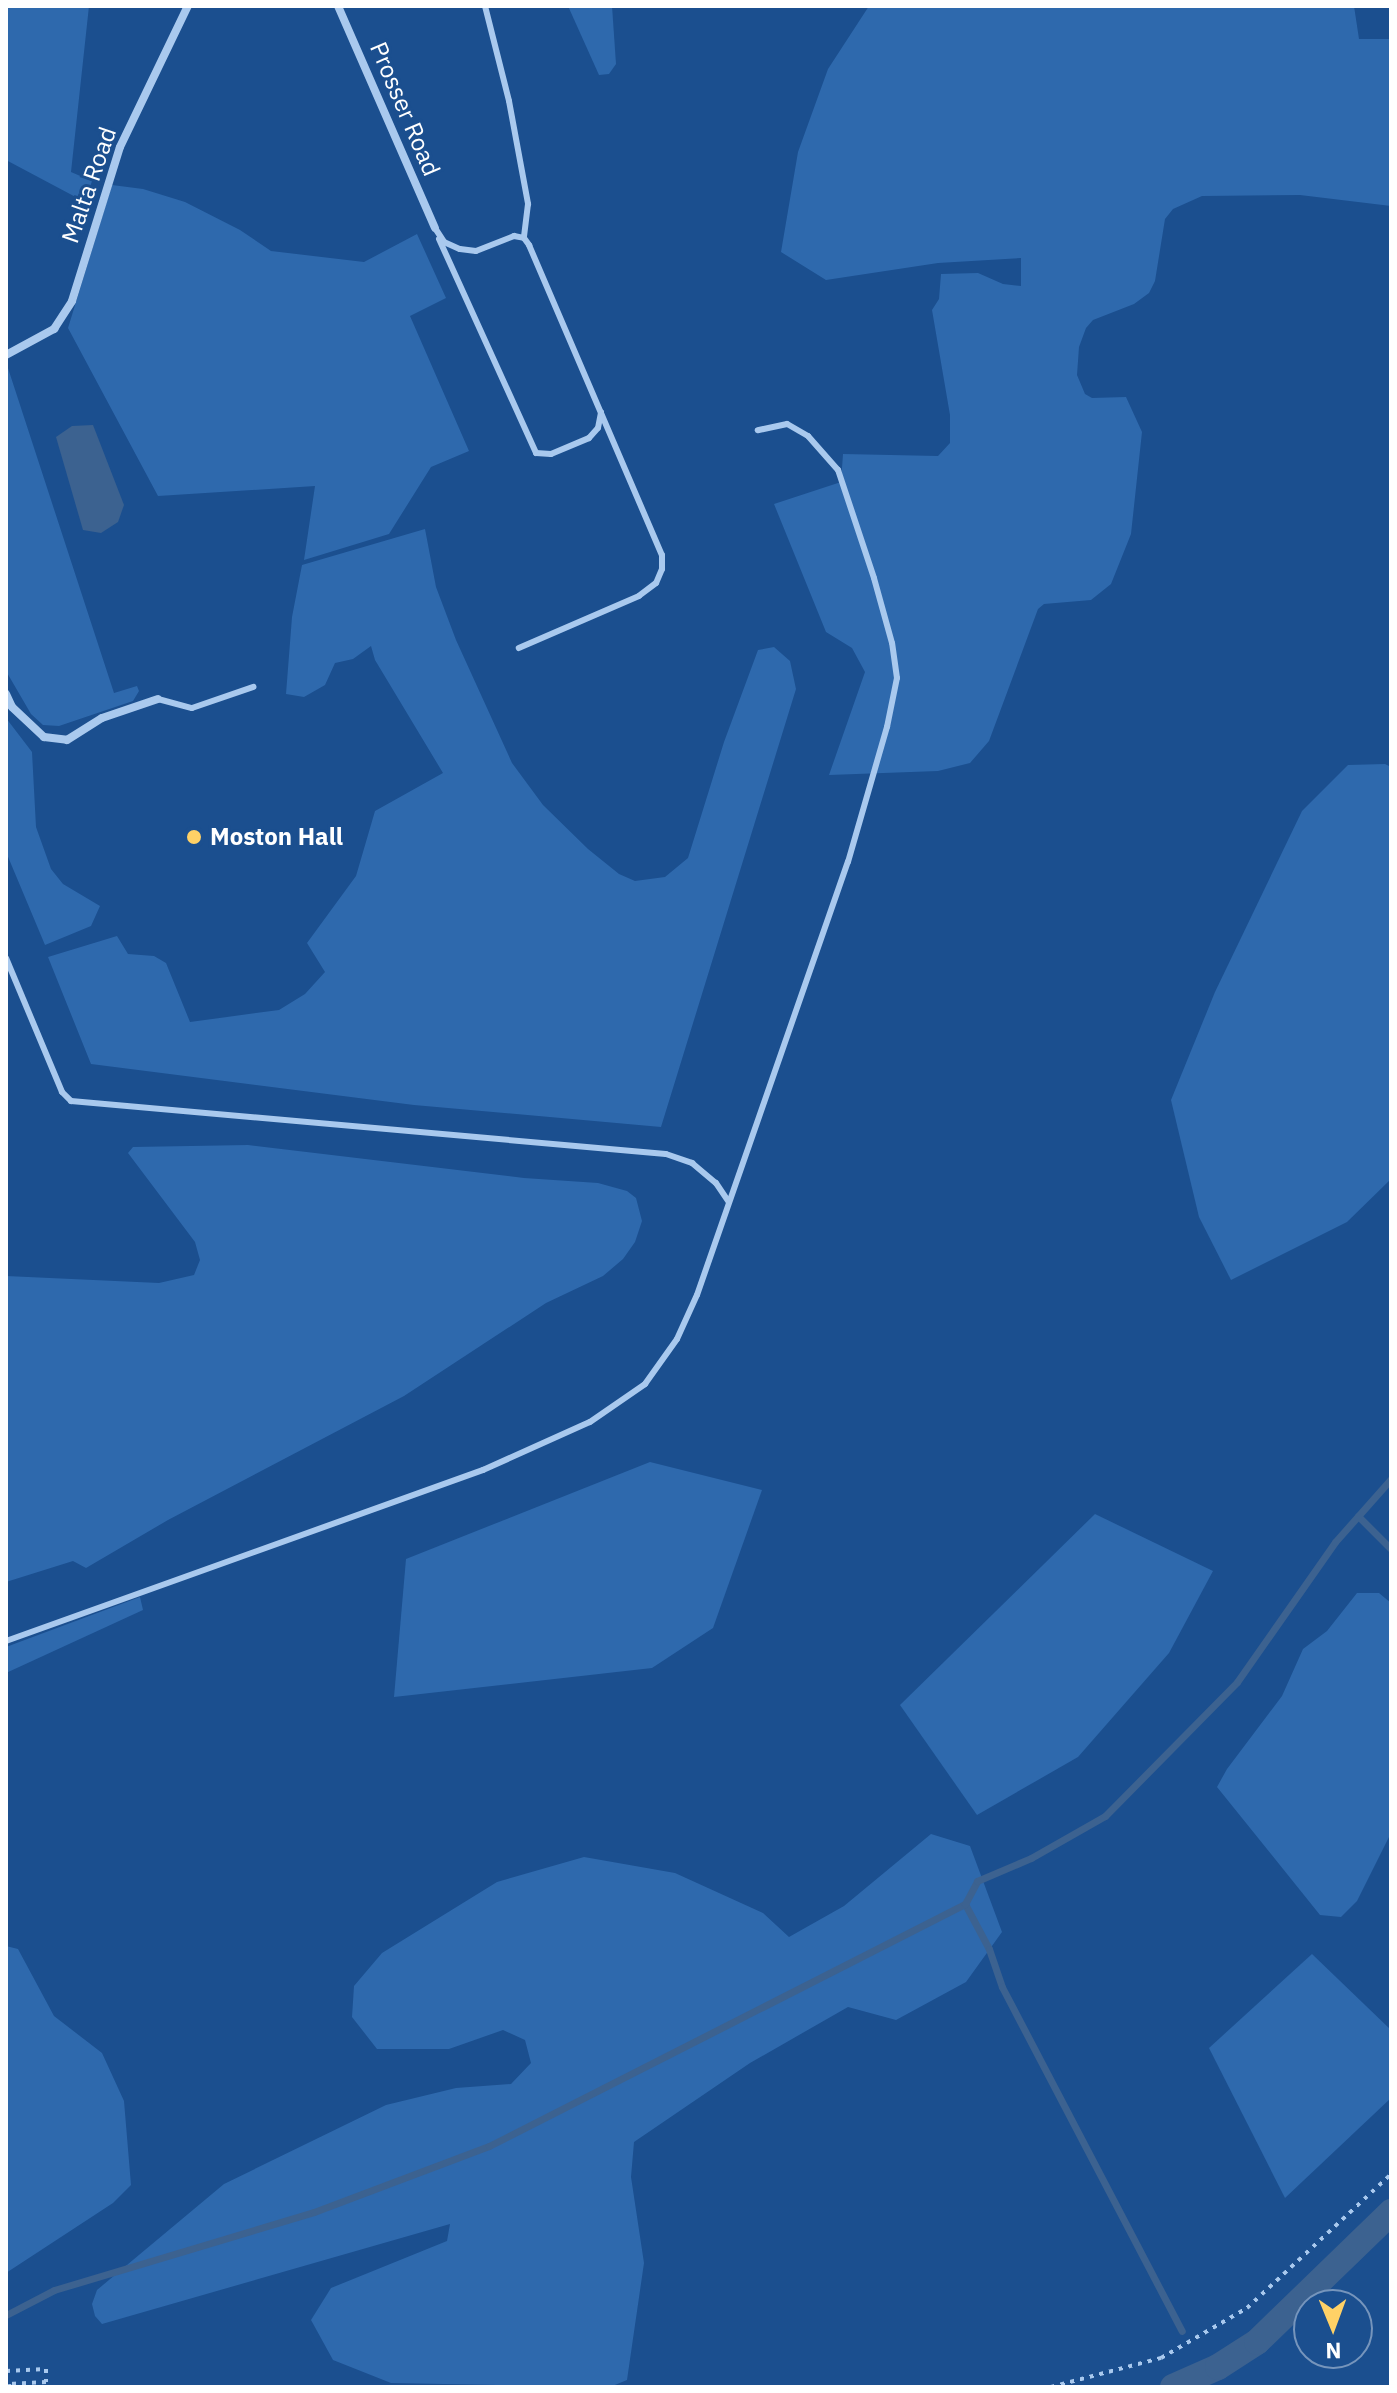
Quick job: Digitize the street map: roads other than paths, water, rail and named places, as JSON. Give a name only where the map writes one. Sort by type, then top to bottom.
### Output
[{"type":"street","name":"Malta Road","points":[[6,355],[54,329],[72,301],[120,147],[188,6]]},
{"type":"street","name":"Prosser Road","points":[[338,6],[435,228]]},
{"type":"street","points":[[6,694],[12,707],[44,737],[67,740],[102,718],[158,699]]},
{"type":"lane","points":[[485,6],[509,101],[528,204],[524,238],[662,555],[662,569],[656,583],[639,596],[519,648]]},
{"type":"lane","points":[[435,228],[444,242],[476,251],[514,236],[524,238]]},
{"type":"lane","points":[[435,228],[536,453],[551,454],[589,438],[598,428],[601,412]]},
{"type":"lane","points":[[6,1641],[483,1470],[590,1422],[645,1384],[677,1339],[697,1295],[848,862],[887,727],[897,678],[892,643],[874,578],[838,470],[808,436],[787,424],[758,430]]},
{"type":"lane","points":[[158,699],[192,708],[253,687]]},
{"type":"lane","points":[[6,958],[62,1092],[71,1101],[666,1154],[692,1163],[716,1183],[729,1202]]},
{"type":"waterway","points":[[6,2315],[54,2290],[314,2212],[489,2146],[965,1904],[977,1881],[1031,1858],[1105,1816],[1237,1682],[1335,1542],[1391,1479]]},
{"type":"waterway","points":[[1358,1516],[1391,1549]]},
{"type":"waterway","points":[[965,1904],[989,1949],[1002,1987],[1182,2331]]},
{"type":"waterway","points":[[1173,2387],[1218,2367],[1257,2342],[1391,2212]]},
{"type":"place","name":"Moston Hall","points":[[194,837]]}]
